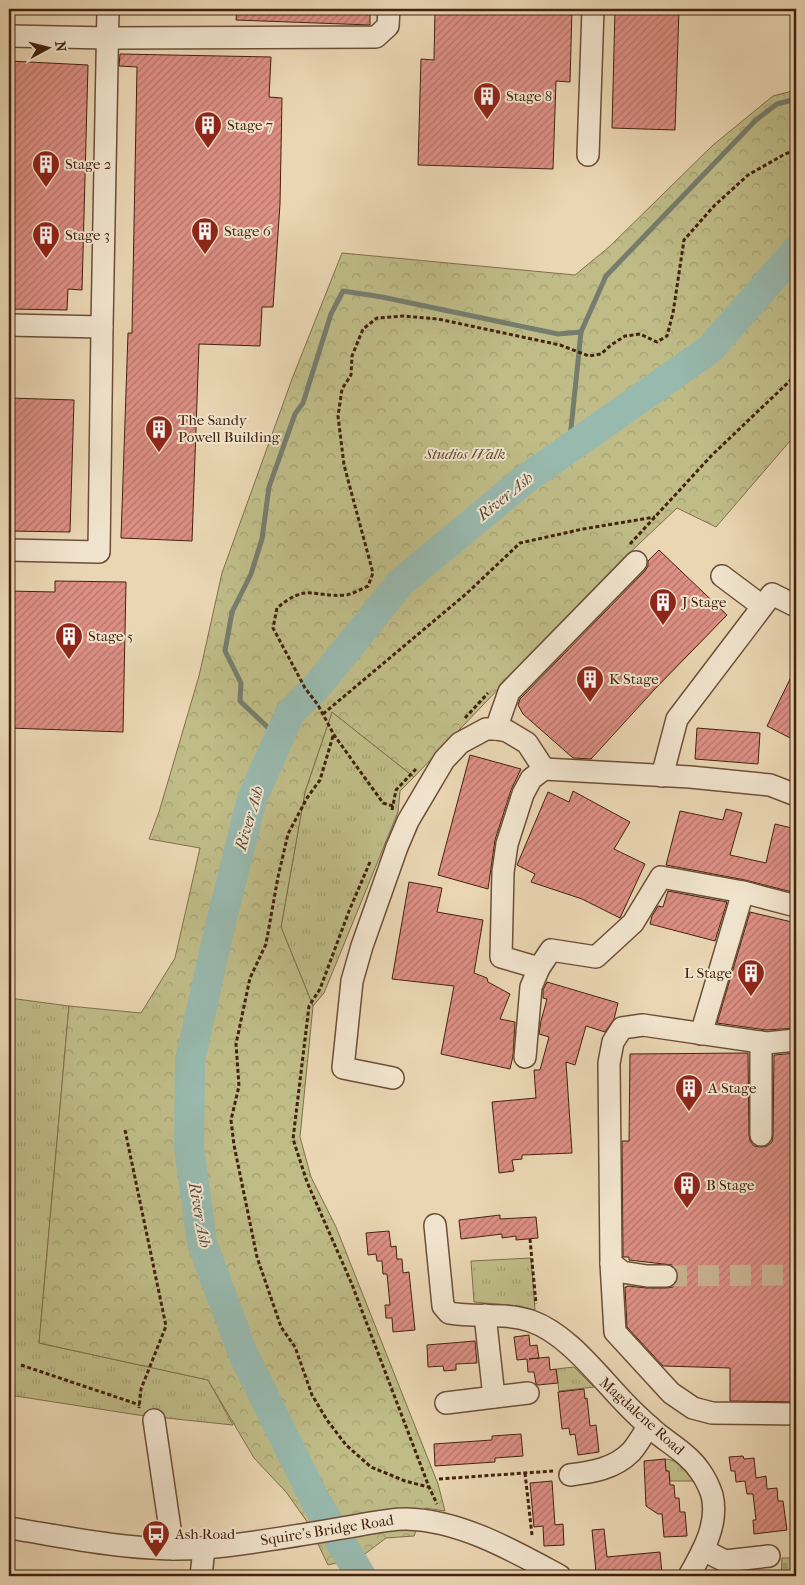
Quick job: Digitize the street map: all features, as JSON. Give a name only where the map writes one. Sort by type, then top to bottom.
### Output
[{"type":"street","points":[[9,550],[99,552],[108,9]]},
{"type":"street","points":[[9,36],[108,38],[376,37],[388,26],[389,9]]},
{"type":"street","points":[[588,155],[593,9]]},
{"type":"street","points":[[9,325],[102,327]]},
{"type":"street","points":[[496,729],[508,692],[631,556]]},
{"type":"street","points":[[722,576],[762,606]]},
{"type":"street","points":[[662,776],[677,719],[762,606],[772,594],[796,606]]},
{"type":"street","points":[[393,1078],[344,1068],[352,981],[362,946],[408,821],[444,760],[460,742],[486,729],[507,731],[527,742],[544,769]]},
{"type":"street","points":[[539,968],[501,957],[502,894],[507,844],[523,794],[531,779],[544,769],[690,777],[770,785],[796,795]]},
{"type":"street","points":[[525,1057],[531,987],[539,968],[551,950],[596,957],[633,923],[661,876],[743,892],[796,906]]},
{"type":"street","points":[[701,1034],[743,892]]},
{"type":"street","points":[[796,1040],[761,1042],[643,1025],[622,1028],[613,1042],[609,1063],[611,1263],[615,1332],[671,1393],[693,1408],[712,1413],[796,1414]]},
{"type":"street","points":[[761,1042],[761,1135]]},
{"type":"street","name":"Magdalene Road","points":[[435,1225],[444,1306],[449,1313],[515,1317],[538,1324],[563,1340],[621,1400],[700,1470],[707,1482],[714,1503],[714,1516],[703,1550],[689,1576]]},
{"type":"street","points":[[611,1263],[622,1272],[647,1276],[666,1276]]},
{"type":"street","points":[[485,1315],[494,1397]]},
{"type":"street","points":[[446,1403],[528,1392]]},
{"type":"street","points":[[154,1420],[173,1549]]},
{"type":"street","points":[[572,1475],[603,1469],[617,1462],[631,1452],[650,1426]]},
{"type":"street","name":"Squire's Bridge Road","points":[[9,1528],[132,1547],[173,1549],[204,1548],[283,1538],[393,1520],[415,1520],[449,1526],[495,1542],[560,1576]]},
{"type":"street","points":[[200,1576],[204,1548]]},
{"type":"street","points":[[703,1550],[724,1561],[768,1556]]},
{"type":"path","points":[[392,806],[383,803],[334,735],[318,705],[305,688],[273,628],[277,608],[290,597],[305,592],[333,595],[348,594],[368,586],[373,573],[344,465],[338,416],[342,389],[351,375],[352,356],[362,329],[377,318],[403,316],[438,319],[560,345],[589,356],[601,354],[625,336],[640,334],[657,342],[667,336],[673,313],[684,240],[714,206],[748,175],[785,154],[796,150]]},
{"type":"path","points":[[631,556],[655,517],[712,455],[796,375]]},
{"type":"path","points":[[322,714],[466,594],[520,543],[583,528],[655,517]]},
{"type":"path","points":[[464,718],[492,690]]},
{"type":"path","points":[[334,735],[320,780],[306,798],[288,834],[266,944],[250,978],[236,1044],[239,1086],[231,1120],[234,1146],[260,1266],[281,1327],[295,1347],[312,1395],[327,1420],[346,1445],[371,1466],[405,1481],[428,1487]]},
{"type":"path","points":[[391,812],[396,790],[416,769]]},
{"type":"path","points":[[372,857],[320,990],[309,1006],[293,1140],[307,1182],[351,1282],[428,1487],[449,1526]]},
{"type":"path","points":[[125,1130],[166,1326],[141,1389],[140,1405],[142,1419],[154,1420]]},
{"type":"path","points":[[530,1238],[538,1324]]},
{"type":"path","points":[[21,1366],[140,1405]]},
{"type":"path","points":[[440,1479],[569,1470],[572,1475]]},
{"type":"path","points":[[526,1473],[532,1535]]},
{"type":"green space","name":"Studios Walk","points":[[796,90],[796,434],[716,527],[677,508],[623,559],[414,777],[332,712],[305,792],[281,927],[313,1006],[300,1137],[311,1177],[336,1227],[438,1484],[445,1511],[425,1508],[414,1536],[386,1538],[361,1557],[328,1565],[308,1523],[286,1492],[254,1458],[208,1380],[39,1343],[69,1006],[141,1013],[175,958],[200,848],[149,839],[159,812],[199,676],[222,573],[292,379],[342,253],[575,275],[609,247],[713,145],[773,96]]},
{"type":"green space","points":[[332,712],[414,777],[400,791],[398,812],[324,993],[313,1006],[281,927],[305,792]]},
{"type":"green space","points":[[9,998],[69,1006],[39,1343],[208,1380],[233,1425],[138,1415],[9,1395]]},
{"type":"green space","points":[[531,1258],[535,1310],[519,1306],[474,1302],[471,1261]]},
{"type":"green space","points":[[574,1367],[594,1387],[559,1391],[556,1369]]},
{"type":"green space","points":[[665,1459],[678,1463],[693,1481],[670,1481],[669,1471],[666,1471]]},
{"type":"green space","points":[[782,1558],[796,1558],[796,1576],[781,1576]]},
{"type":"building","points":[[237,9],[370,9],[370,25],[236,20]]},
{"type":"building","name":"Stage 8","points":[[435,9],[572,9],[570,82],[556,81],[553,169],[418,165],[421,59],[434,60]]},
{"type":"building","points":[[615,9],[679,9],[675,130],[612,128]]},
{"type":"building","points":[[120,54],[271,57],[269,97],[282,98],[280,204],[273,307],[262,307],[260,346],[199,344],[192,541],[121,538],[128,333],[132,333],[137,67],[119,66]]},
{"type":"building","points":[[9,61],[88,65],[82,290],[68,289],[67,310],[9,309]]},
{"type":"building","points":[[9,398],[74,400],[70,532],[9,531]]},
{"type":"building","points":[[659,550],[727,615],[654,690],[591,759],[573,758],[523,714],[518,705],[520,699],[645,571],[648,561]]},
{"type":"building","name":"Stage 5","points":[[55,581],[126,582],[123,732],[9,728],[9,591],[55,592]]},
{"type":"building","points":[[796,667],[796,741],[767,726]]},
{"type":"building","points":[[697,728],[760,733],[758,764],[695,759]]},
{"type":"building","points":[[470,755],[521,769],[511,790],[495,840],[488,889],[438,875]]},
{"type":"building","points":[[573,791],[630,822],[614,849],[645,864],[620,918],[582,899],[531,882],[535,874],[517,865],[548,792],[569,802]]},
{"type":"building","points":[[726,809],[742,813],[730,855],[766,863],[775,824],[796,829],[796,893],[745,880],[666,865],[680,811],[723,820]]},
{"type":"building","points":[[409,882],[442,888],[437,912],[483,920],[474,973],[487,978],[488,982],[510,994],[500,1019],[515,1022],[513,1056],[510,1069],[441,1054],[454,986],[392,979]]},
{"type":"building","points":[[668,891],[727,902],[715,941],[650,924],[658,906],[663,907]]},
{"type":"building","points":[[750,912],[796,923],[796,1028],[766,1030],[717,1023]]},
{"type":"building","points":[[547,982],[618,1003],[614,1019],[605,1032],[586,1026],[575,1065],[566,1062],[572,1153],[522,1155],[522,1159],[512,1160],[514,1171],[499,1173],[492,1102],[536,1098],[534,1070],[540,1070],[549,1037],[539,1034],[547,999],[543,998],[543,990]]},
{"type":"building","points":[[748,1053],[749,1135],[750,1141],[754,1146],[761,1147],[767,1146],[772,1142],[773,1135],[774,1055],[796,1053],[796,1402],[730,1401],[730,1368],[663,1366],[627,1327],[625,1287],[673,1287],[677,1282],[678,1276],[677,1270],[672,1265],[629,1260],[629,1257],[623,1257],[622,1141],[629,1141],[630,1054]]},
{"type":"building","points":[[500,1215],[500,1219],[536,1217],[538,1238],[516,1240],[516,1236],[502,1238],[502,1234],[461,1239],[459,1220]]},
{"type":"building","points":[[389,1231],[391,1247],[396,1246],[397,1259],[402,1259],[403,1273],[409,1272],[415,1330],[393,1332],[392,1318],[386,1318],[385,1305],[390,1305],[387,1274],[383,1274],[382,1261],[377,1261],[376,1254],[368,1255],[366,1233]]},
{"type":"building","points":[[529,1335],[530,1346],[537,1345],[539,1358],[549,1357],[550,1370],[556,1369],[558,1383],[536,1384],[534,1372],[528,1372],[527,1359],[517,1360],[514,1337]]},
{"type":"building","points":[[475,1341],[477,1363],[456,1364],[456,1370],[444,1371],[443,1366],[428,1367],[427,1345]]},
{"type":"building","points":[[584,1389],[585,1399],[587,1398],[590,1426],[596,1425],[599,1452],[578,1455],[575,1434],[570,1435],[569,1428],[562,1429],[558,1392]]},
{"type":"building","points":[[521,1434],[523,1456],[495,1458],[495,1462],[435,1466],[434,1444],[492,1440],[492,1436]]},
{"type":"building","points":[[743,1456],[744,1459],[754,1458],[756,1478],[766,1476],[767,1489],[777,1488],[778,1501],[783,1501],[787,1530],[754,1534],[753,1520],[756,1520],[753,1494],[747,1494],[745,1481],[736,1482],[735,1471],[731,1471],[729,1457]]},
{"type":"building","points":[[665,1459],[666,1471],[669,1471],[670,1485],[674,1485],[675,1498],[679,1498],[680,1512],[685,1512],[687,1536],[664,1537],[662,1514],[658,1514],[646,1506],[644,1461]]},
{"type":"building","points":[[552,1481],[555,1525],[563,1524],[564,1545],[544,1546],[543,1526],[534,1527],[530,1483]]},
{"type":"building","points":[[604,1529],[607,1557],[660,1552],[662,1574],[611,1576],[610,1571],[596,1572],[592,1530]]},
{"type":"waterway","points":[[569,448],[581,332],[606,276],[756,120],[777,104],[796,99]]},
{"type":"waterway","name":"River Ash","points":[[361,1576],[315,1500],[243,1354],[202,1243],[189,1147],[190,1060],[220,926],[252,799],[290,713],[318,685],[400,583],[524,480],[710,349],[796,251]]},
{"type":"waterway","points":[[279,738],[240,701],[241,683],[225,651],[232,612],[251,574],[262,539],[269,487],[295,414],[303,403],[331,314],[343,291],[382,297],[558,334],[581,332]]},
{"type":"tunnel","points":[[666,1276],[796,1275]]},
{"type":"place","name":"Stage 8","points":[[487,120]]},
{"type":"place","name":"Stage 7","points":[[208,149]]},
{"type":"place","name":"Stage 2","points":[[46,188]]},
{"type":"place","name":"Stage 6","points":[[205,255]]},
{"type":"place","name":"Stage 3","points":[[46,259]]},
{"type":"place","name":"The Sandy Powell Building","points":[[159,453]]},
{"type":"place","name":"J Stage","points":[[663,626]]},
{"type":"place","name":"Stage 5","points":[[69,660]]},
{"type":"place","name":"K Stage","points":[[590,703]]},
{"type":"place","name":"L Stage","points":[[751,997]]},
{"type":"place","name":"A Stage","points":[[689,1112]]},
{"type":"place","name":"B Stage","points":[[687,1209]]},
{"type":"place","name":"Ash Road","points":[[156,1558]]}]
